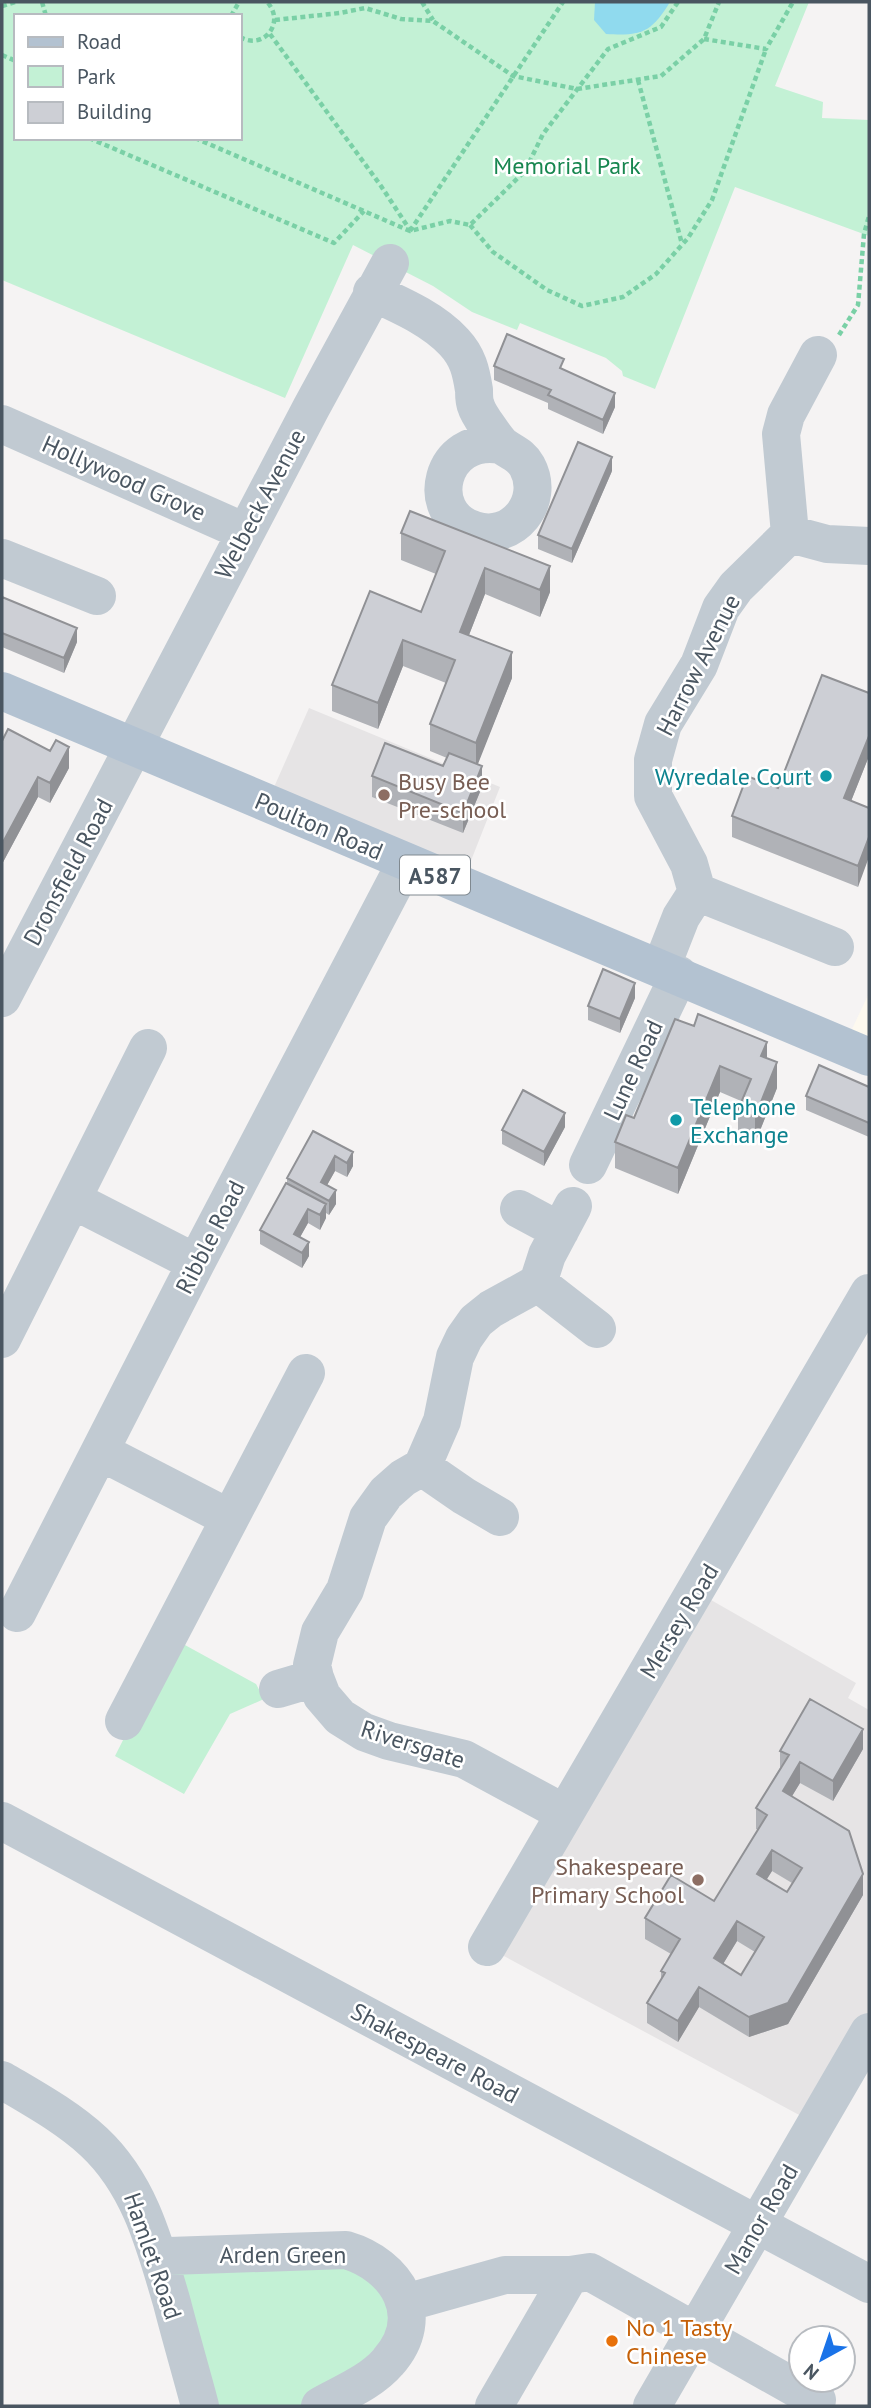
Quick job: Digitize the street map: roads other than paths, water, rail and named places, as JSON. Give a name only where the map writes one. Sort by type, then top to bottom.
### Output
[{"type":"main road","name":"Poulton Road","points":[[2,691],[869,1057]]},
{"type":"street","name":"Welbeck Avenue","points":[[134,747],[381,278],[405,308],[436,326],[465,355],[471,371],[476,407],[502,445]]},
{"type":"street","points":[[818,355],[786,415],[782,434],[790,534],[827,544],[869,545]]},
{"type":"street","name":"Hollywood Grove","points":[[2,424],[246,532]]},
{"type":"street","name":"Harrow Avenue","points":[[697,892],[689,864],[653,796],[653,760],[663,724],[699,665],[721,608],[736,587],[790,534]]},
{"type":"street","points":[[2,558],[97,596]]},
{"type":"street","name":"Dronsfield Road","points":[[2,998],[134,747]]},
{"type":"street","name":"Ribble Road","points":[[16,1590],[101,1452],[195,1264],[406,862]]},
{"type":"street","points":[[670,971],[681,917],[697,892],[835,947]]},
{"type":"street","name":"Lune Road","points":[[588,1165],[670,971]]},
{"type":"street","points":[[2,1339],[148,1048]]},
{"type":"street","points":[[73,1199],[195,1264]]},
{"type":"street","points":[[278,1689],[315,1678],[312,1665],[320,1632],[345,1590],[368,1518],[386,1493],[403,1478],[422,1467],[442,1421],[455,1357],[464,1338],[476,1321],[491,1309],[538,1283],[547,1255],[566,1219],[519,1209]]},
{"type":"street","points":[[538,1283],[597,1329]]},
{"type":"street","name":"Mersey Road","points":[[488,1947],[869,1293]]},
{"type":"street","points":[[124,1721],[306,1373]]},
{"type":"street","points":[[101,1452],[229,1518]]},
{"type":"street","points":[[422,1467],[500,1517]]},
{"type":"street","name":"Riversgate","points":[[315,1678],[323,1696],[341,1717],[364,1732],[389,1741],[464,1759],[564,1814]]},
{"type":"street","name":"Shakespeare Road","points":[[2,1821],[869,2284]]},
{"type":"street","name":"Manor Road","points":[[652,2406],[869,2032]]},
{"type":"street","name":"Hamlet Road","points":[[2,2080],[69,2120],[96,2144],[124,2177],[136,2197],[159,2259],[200,2406]]},
{"type":"street","name":"Arden Green","points":[[159,2259],[169,2256],[346,2250],[364,2256],[384,2270],[400,2289],[405,2303]]},
{"type":"street","points":[[320,2406],[366,2381],[389,2361],[404,2337],[407,2326],[405,2303],[505,2275],[570,2275],[590,2272],[817,2400],[814,2406]]},
{"type":"street","points":[[494,2406],[570,2275]]},
{"type":"water","points":[[595,2],[670,2],[657,20],[644,30],[628,34],[606,34],[594,20]]},
{"type":"place","name":"Wyredale Court","points":[[826,776]]},
{"type":"place","name":"Busy Bee Pre-school","points":[[384,795]]},
{"type":"place","name":"Telephone Exchange","points":[[676,1120]]},
{"type":"place","name":"Shakespeare Primary School","points":[[698,1880]]},
{"type":"place","name":"No 1 Tasty Chinese","points":[[612,2341]]},
{"type":"park label","name":"Memorial Park","points":[[567,165]]}]
